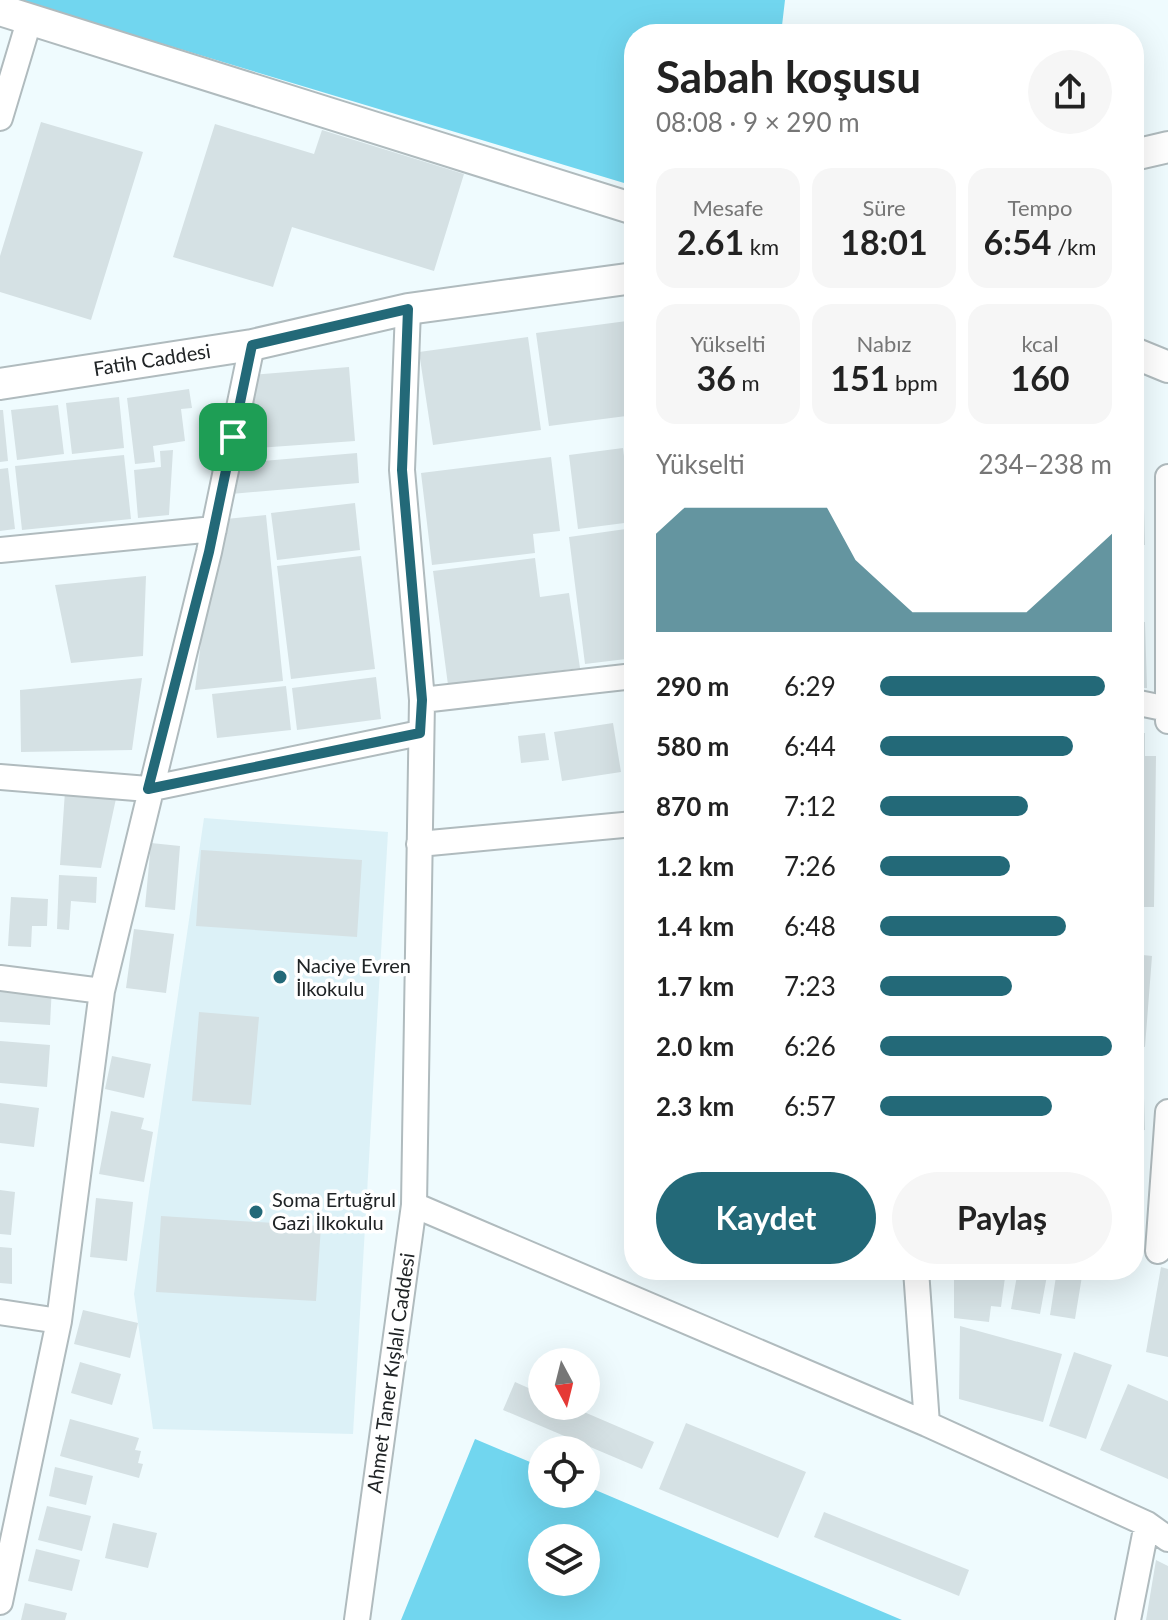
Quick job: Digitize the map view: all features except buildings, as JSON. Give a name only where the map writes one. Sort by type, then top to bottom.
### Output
[{"type":"street","points":[[0,10],[624,206]]},
{"type":"street","points":[[0,118],[30,18]]},
{"type":"street","points":[[1144,153],[1168,147]]},
{"type":"street","name":"Fatih Caddesi","points":[[0,384],[252,345],[408,309],[624,279]]},
{"type":"street","name":"Ahmet Taner Kışlalı Caddesi","points":[[357,1620],[414,1205],[422,700],[402,470],[408,309]]},
{"type":"street","points":[[0,1602],[10,1507],[59,1321],[102,991],[148,789],[214,529],[252,345]]},
{"type":"street","points":[[1144,357],[1168,367]]},
{"type":"street","points":[[1168,477],[1168,721]]},
{"type":"street","points":[[0,550],[214,529]]},
{"type":"street","points":[[422,700],[624,677]]},
{"type":"street","points":[[1144,704],[1168,709]]},
{"type":"street","points":[[0,777],[148,789],[420,733]]},
{"type":"street","points":[[419,844],[624,825]]},
{"type":"street","points":[[0,978],[102,991]]},
{"type":"street","points":[[1153,1250],[1168,1112]]},
{"type":"street","points":[[414,1205],[927,1424],[1147,1524],[1168,1539]]},
{"type":"street","points":[[917,1280],[927,1424]]},
{"type":"street","points":[[0,1312],[59,1321]]},
{"type":"street","points":[[1128,1620],[1147,1524]]},
{"type":"shaded area","points":[[17,0],[785,0],[782,24],[624,24],[624,183]]},
{"type":"shaded area","points":[[204,818],[388,832],[353,1434],[153,1429],[134,1294]]},
{"type":"shaded area","points":[[475,1439],[528,1461],[528,1508],[600,1508],[600,1492],[902,1620],[401,1620]]},
{"type":"place","name":"Naciye Evren İlkokulu","points":[[280,977]]},
{"type":"place","name":"Soma Ertuğrul Gazi İlkokulu","points":[[256,1212]]},
{"type":"route","points":[[408,309],[402,470],[422,700],[420,733],[148,789],[209,552],[233,437],[252,345],[408,309]]}]
